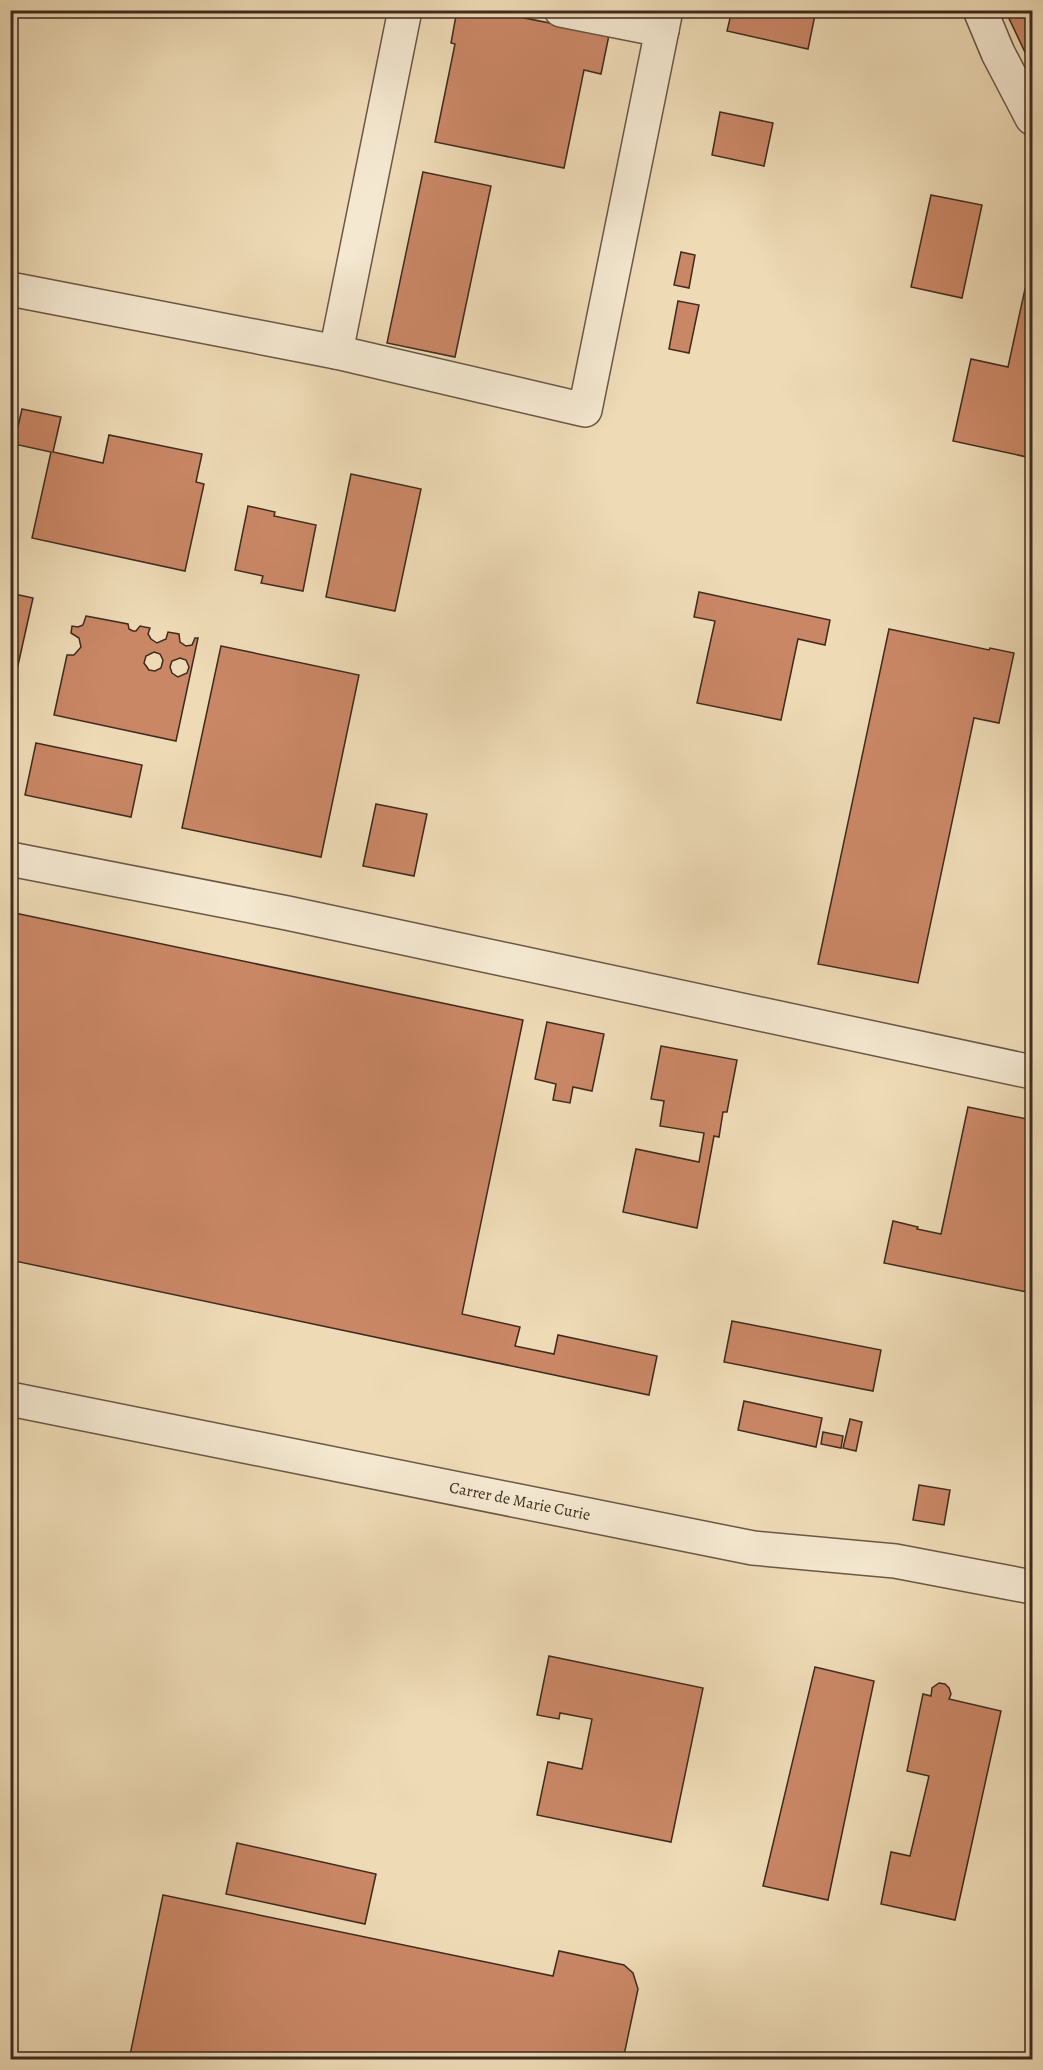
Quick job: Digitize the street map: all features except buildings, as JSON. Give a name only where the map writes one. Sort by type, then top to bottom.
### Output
[{"type":"street","points":[[336,352],[405,10]]},
{"type":"street","points":[[10,289],[336,352],[585,410],[664,20],[561,10]]},
{"type":"street","points":[[980,10],[998,53],[1032,118]]},
{"type":"street","points":[[10,859],[287,912],[1032,1072]]},
{"type":"street","name":"Carrer de Marie Curie","points":[[10,1399],[753,1548],[895,1561],[1032,1587]]}]
